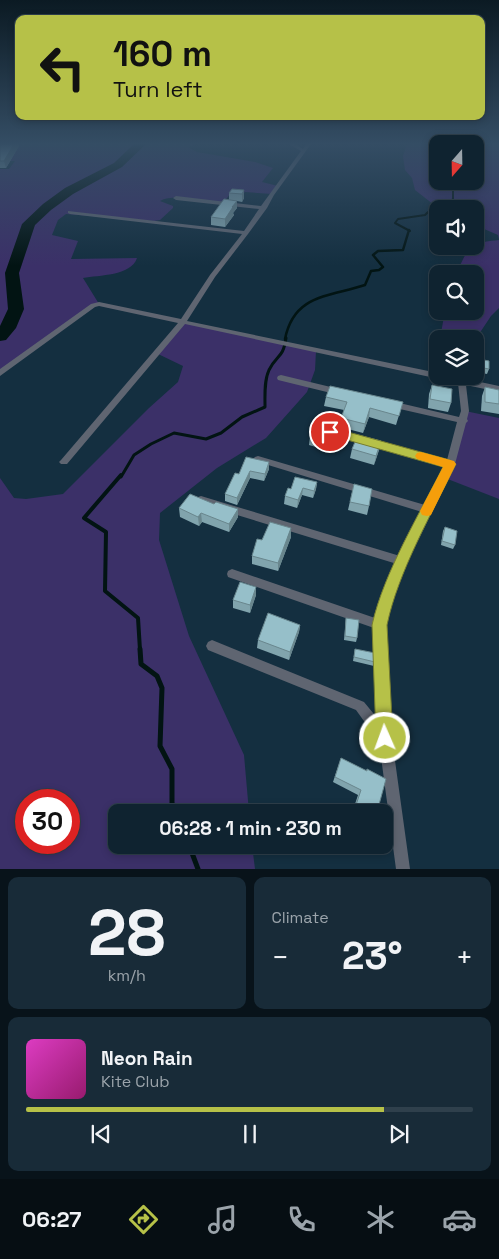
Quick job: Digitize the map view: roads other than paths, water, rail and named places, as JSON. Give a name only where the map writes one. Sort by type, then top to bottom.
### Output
[{"type":"street","points":[[64,462],[183,322],[212,276],[246,233],[279,185]]},
{"type":"street","points":[[176,198],[264,208]]},
{"type":"street","points":[[70,212],[246,233]]},
{"type":"street","points":[[0,374],[93,305],[99,304],[429,374]]},
{"type":"street","points":[[281,378],[348,394]]},
{"type":"street","points":[[403,869],[385,738],[380,625],[382,613],[403,561],[450,464],[466,411],[463,385]]},
{"type":"street","points":[[480,385],[499,389]]},
{"type":"street","points":[[377,401],[464,421]]},
{"type":"street","points":[[313,427],[450,464]]},
{"type":"street","points":[[258,459],[427,510]]},
{"type":"street","points":[[201,500],[403,561]]},
{"type":"street","points":[[232,574],[380,625]]},
{"type":"street","points":[[212,646],[360,706],[385,738]]},
{"type":"waterway","points":[[0,336],[10,325],[16,309],[12,273],[29,224],[47,207],[81,185]]},
{"type":"waterway","points":[[409,230],[395,223],[398,219],[425,215],[453,199],[453,190]]},
{"type":"waterway","points":[[285,339],[296,313],[305,305],[326,295],[365,285],[371,271],[379,270],[383,267],[373,255],[378,251],[403,250],[409,230]]},
{"type":"waterway","points":[[121,477],[134,455],[151,444],[174,433],[206,439],[221,433],[242,417],[265,407],[267,374],[281,353],[286,338]]},
{"type":"waterway","points":[[121,475],[84,518],[106,532],[105,591],[138,618],[140,650]]},
{"type":"waterway","points":[[140,649],[141,664],[157,676],[162,688],[160,746],[172,769],[172,804]]},
{"type":"waterway","points":[[192,854],[198,869]]}]
